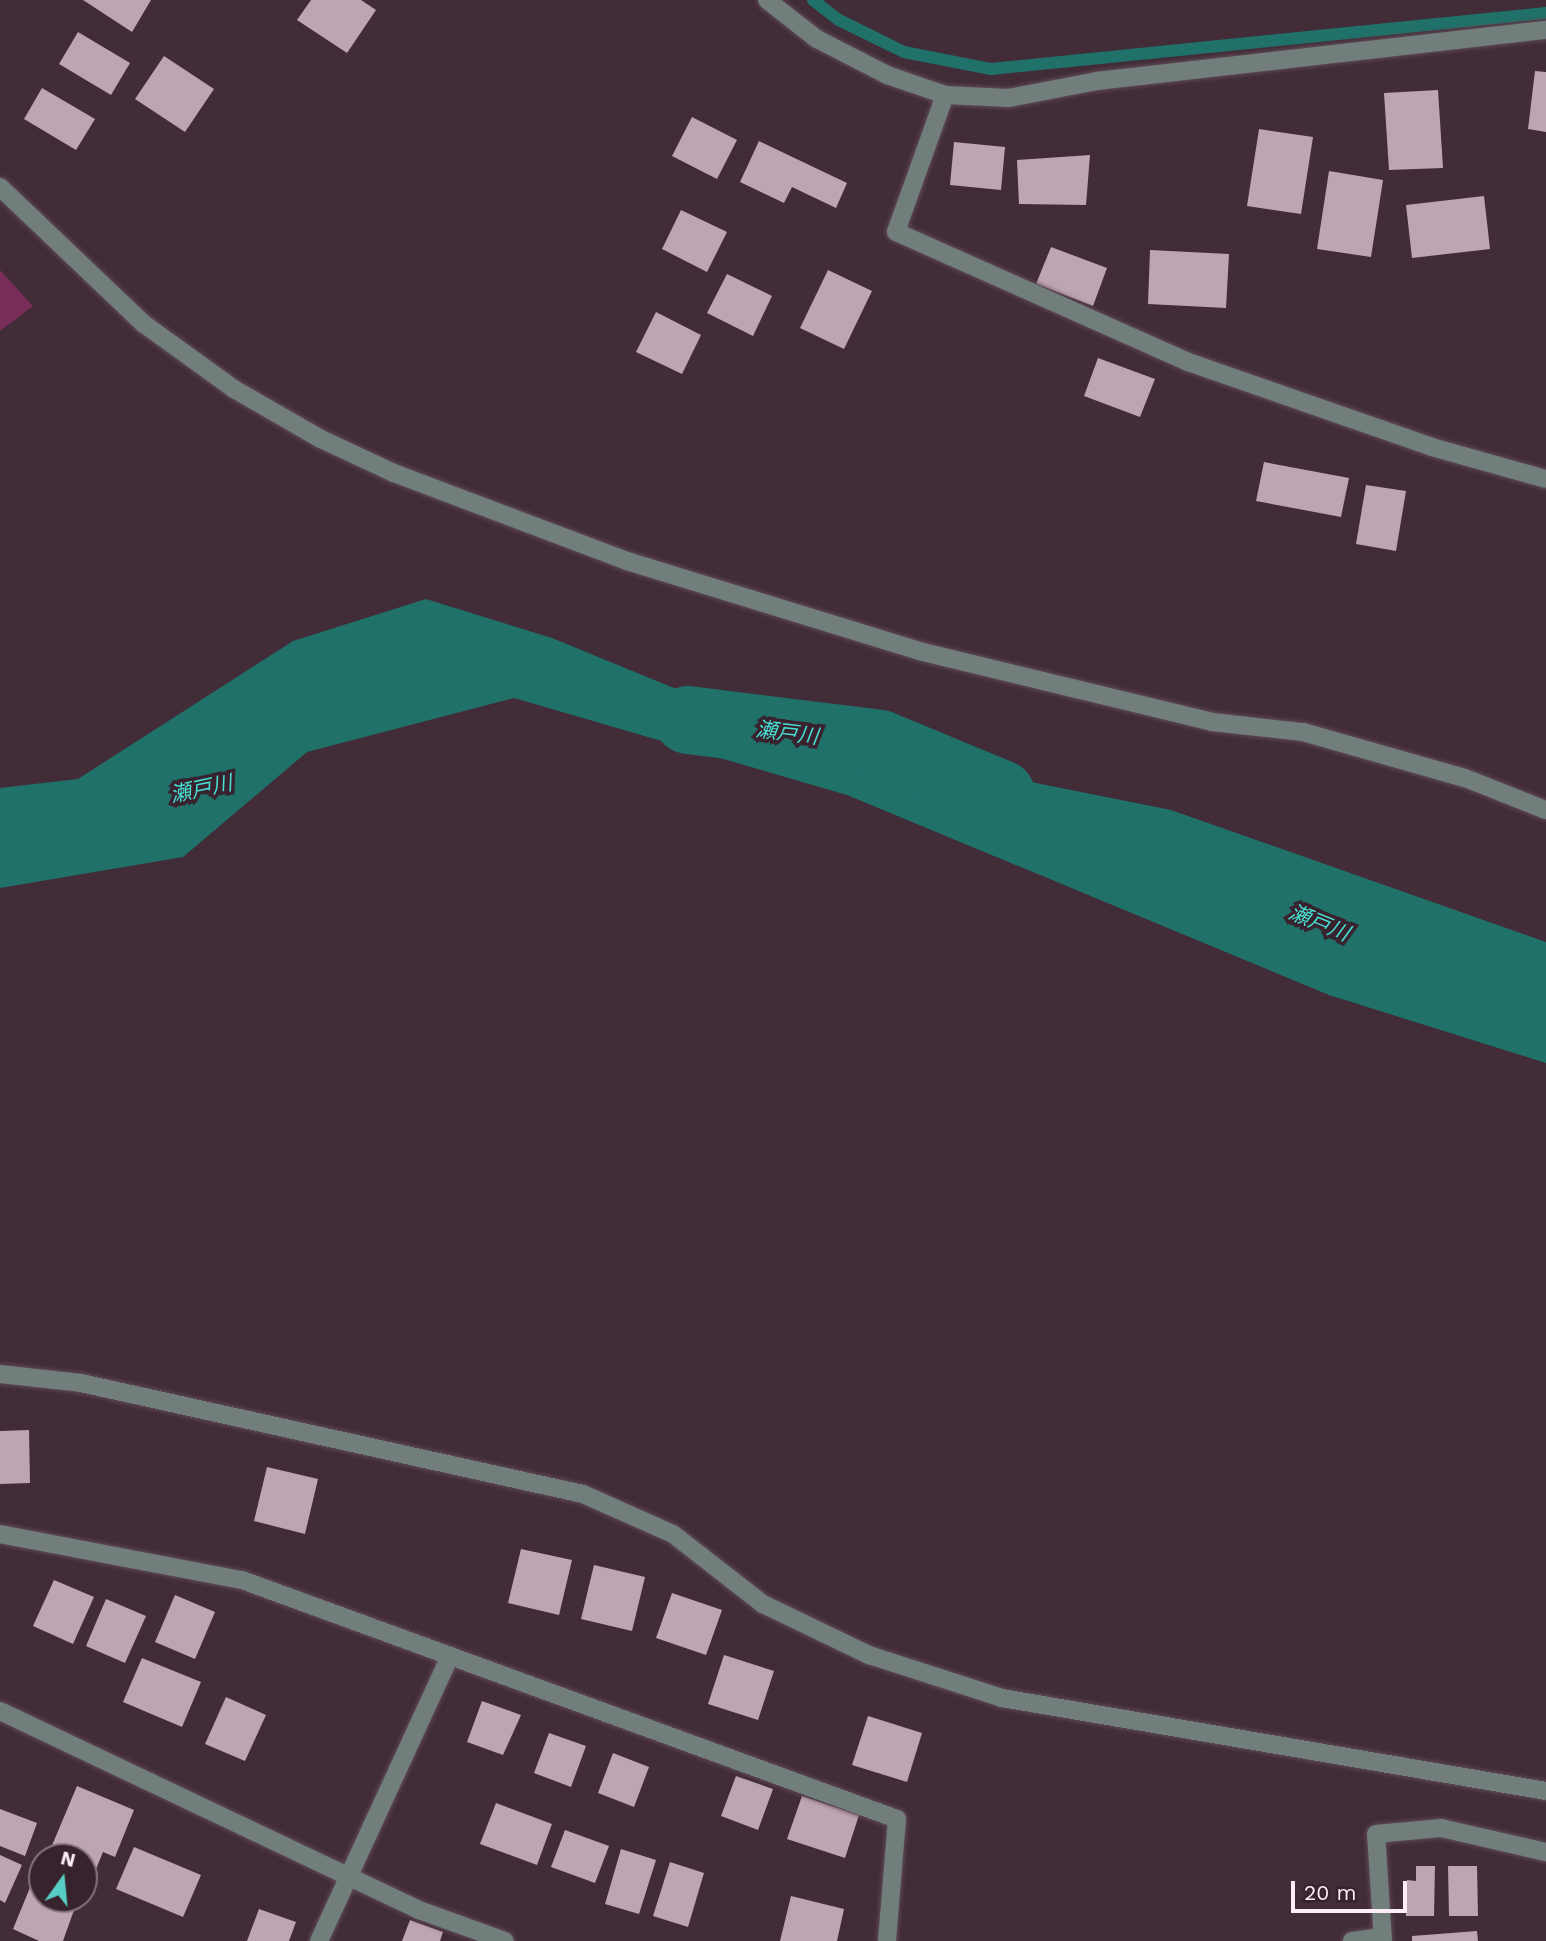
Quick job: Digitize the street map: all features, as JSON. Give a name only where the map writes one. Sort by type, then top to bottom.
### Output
[{"type":"street","points":[[767,0],[817,39],[887,75],[945,95],[1009,97],[1097,81],[1546,30]]},
{"type":"street","points":[[945,95],[896,232],[1188,362],[1432,447],[1546,479]]},
{"type":"street","points":[[0,187],[155,332],[234,389],[321,439],[394,473],[627,561],[919,650],[1212,722],[1303,732],[1465,778],[1546,810]]},
{"type":"street","points":[[0,1374],[81,1383],[583,1494],[673,1534],[763,1604],[869,1655],[1002,1698],[1546,1791]]},
{"type":"street","points":[[0,1534],[242,1580],[897,1819],[887,1941]]},
{"type":"street","points":[[319,1941],[450,1656]]},
{"type":"street","points":[[0,1711],[419,1910],[505,1941]]},
{"type":"street","points":[[1352,1941],[1382,1939],[1376,1834],[1441,1828],[1546,1852]]},
{"type":"shaded area","points":[[0,270],[33,306],[0,331]]},
{"type":"water","points":[[426,599],[552,638],[781,732],[1171,810],[1546,942],[1546,1063],[1329,995],[847,795],[514,698],[307,752],[183,857],[0,888],[0,788],[78,779],[293,641]]},
{"type":"building","points":[[83,0],[151,0],[132,32]]},
{"type":"building","points":[[311,0],[361,0],[376,10],[347,53],[297,20]]},
{"type":"building","points":[[78,32],[130,63],[111,95],[59,64]]},
{"type":"building","points":[[164,56],[214,89],[185,132],[135,99]]},
{"type":"building","points":[[1535,71],[1546,72],[1546,132],[1528,129]]},
{"type":"building","points":[[42,88],[95,119],[76,150],[24,119]]},
{"type":"building","points":[[1438,90],[1443,168],[1389,170],[1384,93]]},
{"type":"building","points":[[692,117],[737,140],[717,179],[672,156]]},
{"type":"building","points":[[1259,129],[1313,137],[1301,214],[1247,206]]},
{"type":"building","points":[[759,141],[847,183],[836,208],[792,187],[784,203],[740,182]]},
{"type":"building","points":[[954,142],[1005,147],[1001,190],[950,185]]},
{"type":"building","points":[[1090,155],[1086,205],[1019,204],[1017,160]]},
{"type":"building","points":[[1329,171],[1383,180],[1371,257],[1317,249]]},
{"type":"building","points":[[1484,196],[1490,249],[1412,258],[1406,205]]},
{"type":"building","points":[[681,210],[727,232],[707,272],[662,249]]},
{"type":"building","points":[[1051,247],[1107,268],[1093,306],[1036,284]]},
{"type":"building","points":[[1150,250],[1229,254],[1226,308],[1148,304]]},
{"type":"building","points":[[828,270],[872,291],[844,349],[800,328]]},
{"type":"building","points":[[727,274],[772,296],[753,336],[707,313]]},
{"type":"building","points":[[656,312],[701,335],[682,374],[636,352]]},
{"type":"building","points":[[1098,358],[1155,379],[1140,417],[1084,396]]},
{"type":"building","points":[[1264,462],[1349,478],[1341,517],[1256,501]]},
{"type":"building","points":[[1366,485],[1406,491],[1396,551],[1356,544]]},
{"type":"building","points":[[29,1430],[30,1483],[0,1484],[0,1431]]},
{"type":"building","points":[[267,1467],[318,1479],[305,1534],[254,1521]]},
{"type":"building","points":[[521,1549],[572,1560],[559,1615],[508,1603]]},
{"type":"building","points":[[594,1565],[645,1577],[632,1631],[581,1619]]},
{"type":"building","points":[[54,1580],[94,1597],[73,1644],[33,1626]]},
{"type":"building","points":[[672,1593],[722,1610],[706,1655],[656,1638]]},
{"type":"building","points":[[175,1595],[215,1612],[195,1659],[155,1642]]},
{"type":"building","points":[[106,1599],[146,1616],[125,1663],[86,1646]]},
{"type":"building","points":[[724,1655],[774,1671],[758,1720],[708,1704]]},
{"type":"building","points":[[142,1658],[201,1682],[182,1727],[123,1702]]},
{"type":"building","points":[[226,1697],[266,1715],[245,1761],[205,1744]]},
{"type":"building","points":[[482,1701],[521,1715],[503,1755],[467,1742]]},
{"type":"building","points":[[868,1716],[922,1733],[907,1782],[852,1765]]},
{"type":"building","points":[[549,1733],[586,1746],[571,1787],[534,1773]]},
{"type":"building","points":[[613,1753],[649,1767],[634,1807],[598,1793]]},
{"type":"building","points":[[736,1776],[773,1789],[758,1830],[721,1816]]},
{"type":"building","points":[[77,1786],[134,1810],[115,1857],[103,1852],[98,1864],[98,1843],[53,1843]]},
{"type":"building","points":[[802,1796],[859,1815],[845,1858],[787,1839]]},
{"type":"building","points":[[496,1803],[552,1824],[537,1865],[480,1844]]},
{"type":"building","points":[[0,1809],[37,1823],[25,1856],[0,1846]]},
{"type":"building","points":[[565,1830],[609,1846],[595,1883],[551,1867]]},
{"type":"building","points":[[134,1847],[201,1875],[183,1917],[116,1889]]},
{"type":"building","points":[[621,1849],[656,1860],[639,1914],[605,1904]]},
{"type":"building","points":[[0,1855],[22,1865],[5,1903],[0,1900]]},
{"type":"building","points":[[670,1862],[704,1873],[688,1927],[653,1916]]},
{"type":"building","points":[[1416,1866],[1435,1866],[1434,1916],[1406,1916],[1407,1880],[1416,1881]]},
{"type":"building","points":[[1448,1866],[1477,1866],[1478,1916],[1449,1916]]},
{"type":"building","points":[[28,1892],[28,1913],[73,1913],[63,1941],[39,1941],[13,1929]]},
{"type":"building","points":[[791,1896],[844,1909],[837,1941],[780,1941]]},
{"type":"building","points":[[259,1909],[296,1922],[289,1941],[247,1941]]},
{"type":"building","points":[[410,1920],[443,1932],[440,1941],[402,1941]]},
{"type":"building","points":[[1477,1931],[1478,1941],[1412,1941],[1412,1936]]},
{"type":"waterway","points":[[813,0],[839,20],[904,52],[991,69],[1546,13]]},
{"type":"waterway","name":"瀬戸川","points":[[688,720],[880,744],[1001,794]]}]
